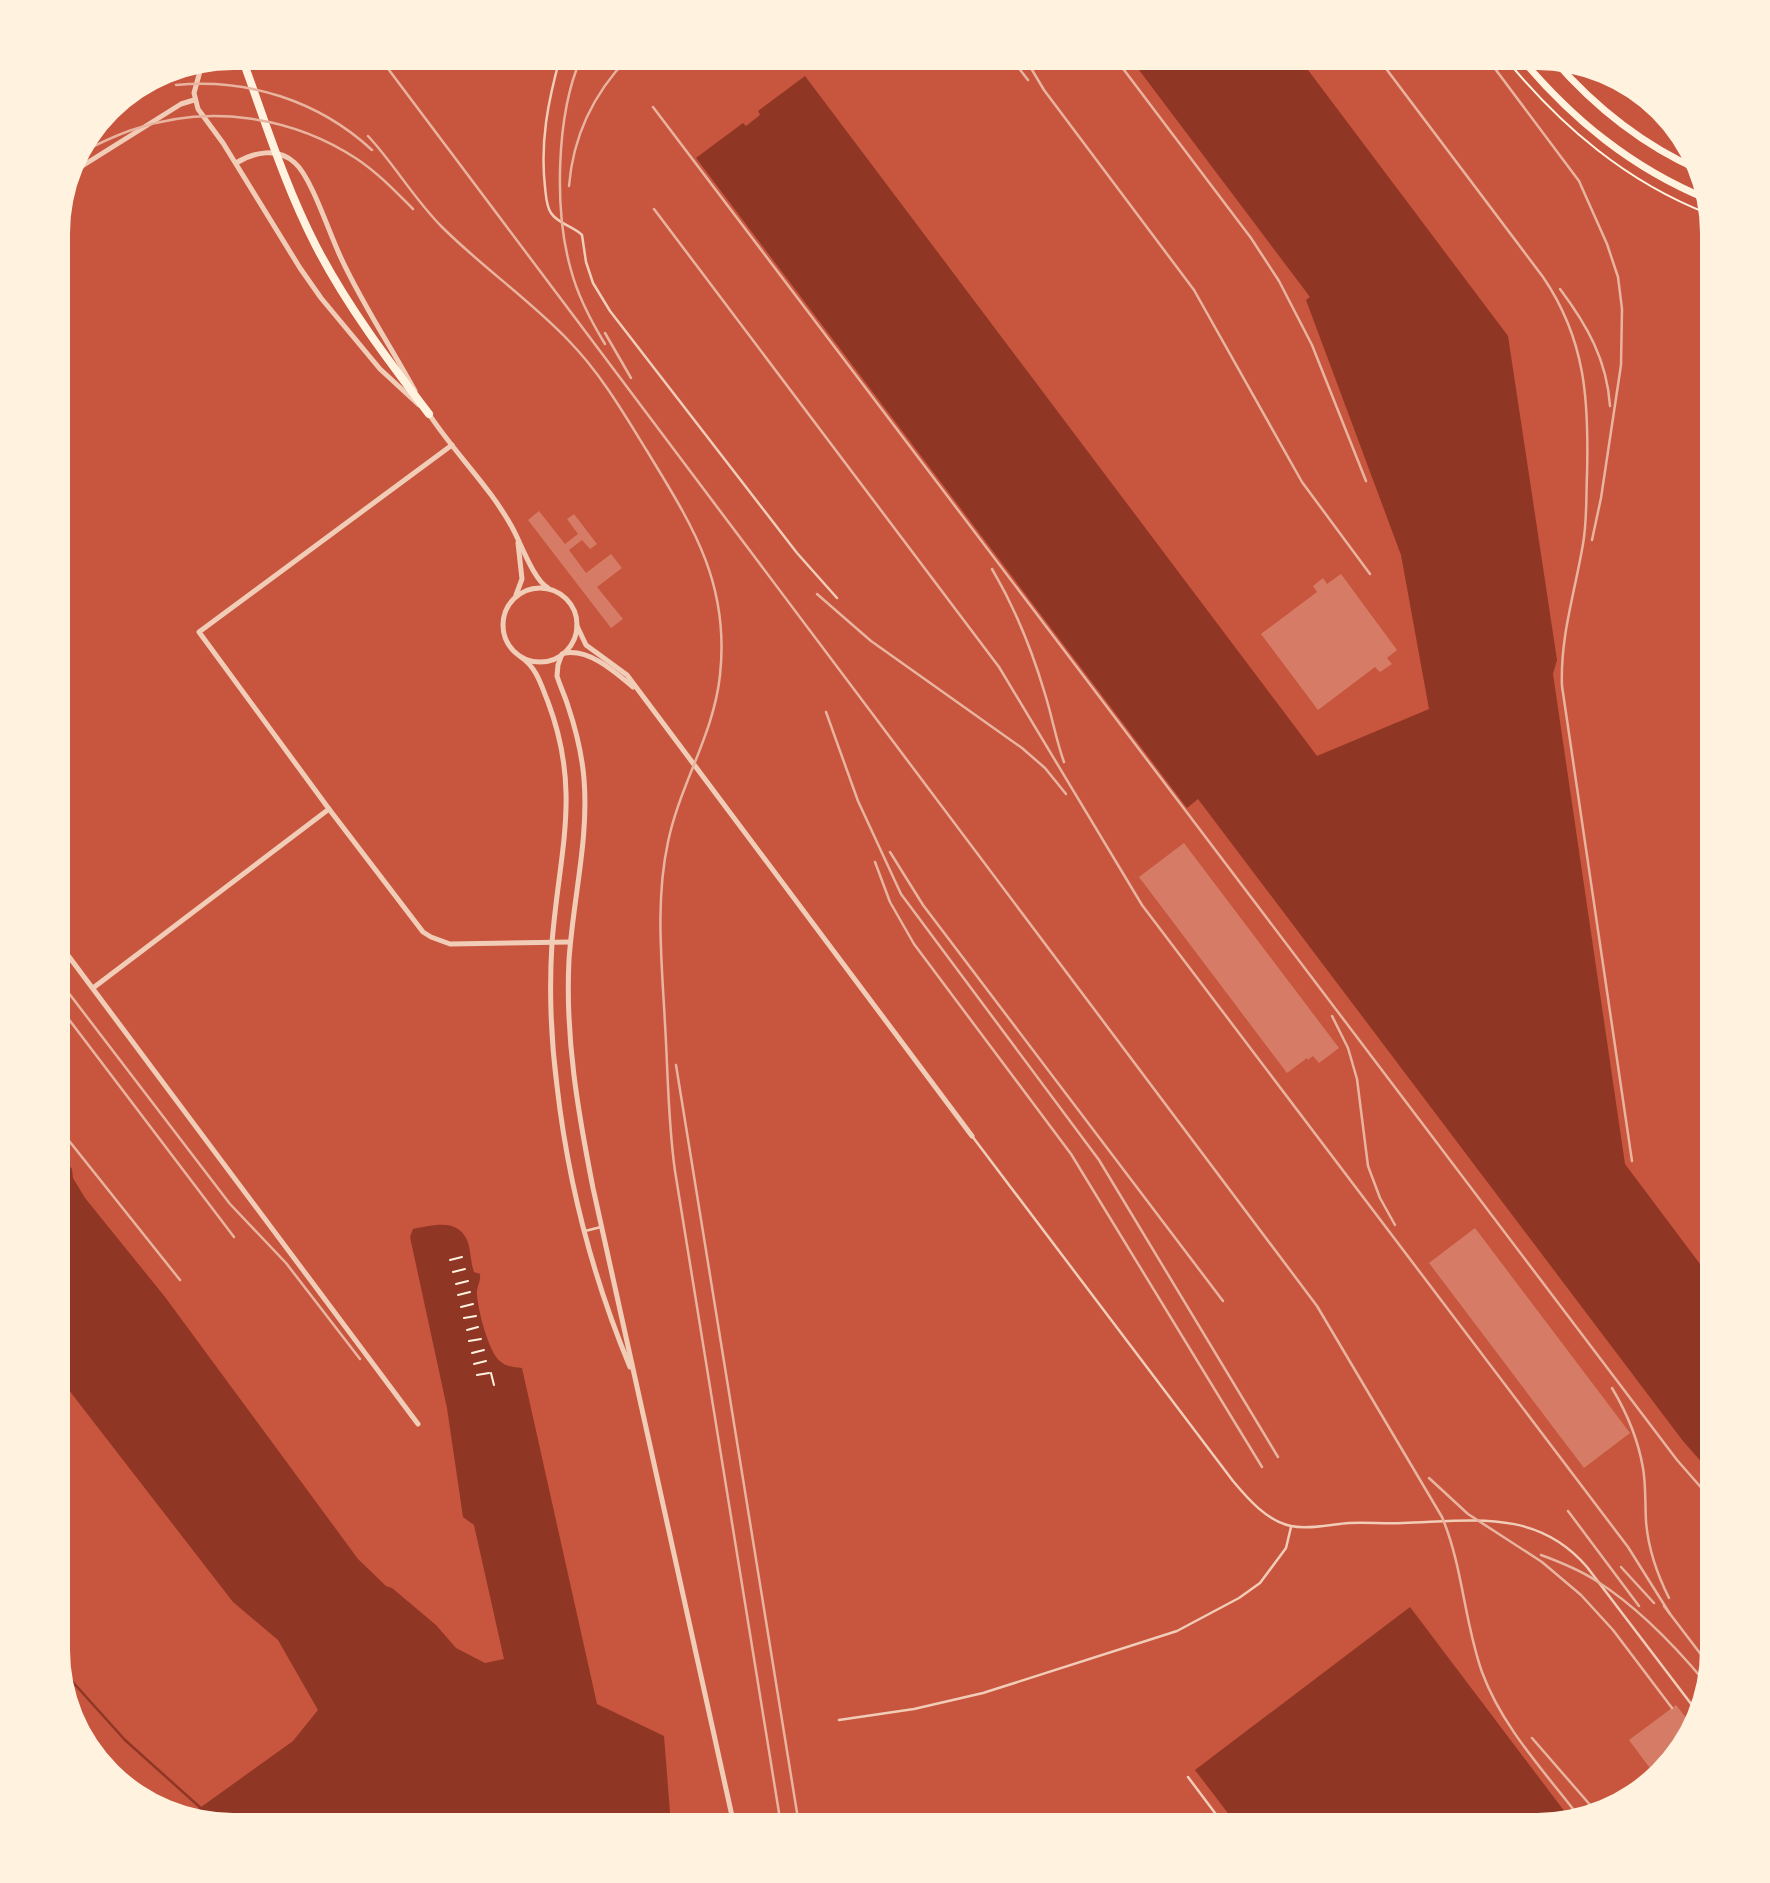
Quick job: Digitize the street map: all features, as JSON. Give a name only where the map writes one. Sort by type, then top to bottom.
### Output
[{"type":"main road","points":[[246,70],[294,199],[321,255],[347,301],[429,414]]},
{"type":"main road","points":[[1532,70],[1569,110],[1610,145],[1650,172],[1695,193]]},
{"type":"main road","points":[[1566,73],[1617,121],[1683,161]]},
{"type":"street","points":[[199,74],[194,89],[194,100],[198,109],[236,163],[300,268],[321,298],[380,369],[429,414]]},
{"type":"street","points":[[86,164],[180,104],[194,100]]},
{"type":"street","points":[[236,163],[252,154],[271,153],[287,158],[299,167],[358,292],[429,414],[502,512],[537,579],[569,602],[575,611],[577,626],[585,643],[620,668],[972,1136]]},
{"type":"street","points":[[452,445],[199,632],[417,926],[430,937],[462,945],[570,942]]},
{"type":"street","points":[[515,534],[520,551],[522,579],[505,613],[503,631],[508,645],[537,675],[557,728],[565,768],[567,825],[552,943],[551,1000],[557,1085],[567,1150],[585,1231],[602,1293],[637,1387]]},
{"type":"street","points":[[514,598],[530,589],[548,588]]},
{"type":"street","points":[[577,626],[572,643],[562,654],[557,676],[578,741],[585,799],[584,831],[570,942],[569,992],[574,1079],[581,1131],[601,1227],[731,1813]]},
{"type":"street","points":[[521,657],[542,662],[562,654],[575,653],[591,658],[611,670],[640,694]]},
{"type":"street","points":[[93,988],[329,809]]},
{"type":"street","points":[[70,958],[418,1424]]},
{"type":"lane","points":[[556,70],[544,140],[544,176],[550,212],[582,235],[586,262],[593,283],[610,312],[797,553],[837,598]]},
{"type":"lane","points":[[972,1136],[1241,1491],[1270,1517],[1291,1527],[1493,1520],[1514,1523],[1548,1536],[1569,1549],[1587,1567],[1691,1703]]},
{"type":"lane","points":[[585,1231],[601,1227]]},
{"type":"lane","points":[[839,1720],[914,1709],[973,1696],[1177,1631],[1239,1598],[1260,1583],[1286,1548],[1291,1527]]},
{"type":"lane","points":[[1188,1777],[1215,1813]]},
{"type":"path","points":[[450,1260],[463,1257]]},
{"type":"path","points":[[453,1272],[465,1269]]},
{"type":"path","points":[[456,1284],[468,1281]]},
{"type":"path","points":[[458,1295],[470,1292]]},
{"type":"path","points":[[461,1307],[473,1304]]},
{"type":"path","points":[[464,1318],[476,1316]]},
{"type":"path","points":[[467,1330],[478,1327]]},
{"type":"path","points":[[469,1341],[481,1339]]},
{"type":"path","points":[[472,1353],[484,1350]]},
{"type":"path","points":[[474,1364],[486,1361]]},
{"type":"path","points":[[477,1375],[490,1373],[494,1385]]},
{"type":"shaded area","points":[[1139,70],[1308,70],[1508,336],[1557,660],[1553,674],[1625,1164],[1700,1264],[1700,1460],[1198,799],[1187,808],[696,158],[743,123],[746,126],[760,115],[758,111],[805,76],[1317,756],[1429,709],[1401,555],[1306,300],[1310,297]]},
{"type":"shaded area","points":[[70,1167],[73,1178],[85,1198],[165,1297],[358,1559],[386,1586],[392,1588],[436,1625],[456,1648],[485,1663],[504,1659],[474,1525],[463,1517],[447,1408],[410,1237],[413,1229],[435,1225],[449,1226],[461,1232],[468,1242],[474,1272],[480,1274],[478,1302],[492,1350],[503,1364],[522,1368],[597,1704],[664,1736],[670,1813],[233,1813],[198,1809],[293,1741],[318,1710],[278,1640],[233,1602],[70,1391]]},
{"type":"shaded area","points":[[1410,1607],[1564,1811],[1228,1813],[1195,1770]]},
{"type":"building","points":[[539,511],[565,544],[578,534],[567,519],[574,514],[597,544],[590,549],[582,540],[569,550],[586,573],[611,554],[622,568],[597,587],[623,619],[611,628],[528,520]]},
{"type":"building","points":[[1341,574],[1397,650],[1387,658],[1392,664],[1380,672],[1375,667],[1318,710],[1261,634],[1317,592],[1313,586],[1323,578],[1327,584]]},
{"type":"building","points":[[1184,843],[1339,1048],[1319,1063],[1313,1056],[1287,1073],[1139,877]]},
{"type":"building","points":[[1475,1228],[1630,1433],[1584,1468],[1429,1263]]},
{"type":"building","points":[[1676,1705],[1685,1717],[1673,1741],[1649,1768],[1629,1740]]},
{"type":"waterway","points":[[73,1682],[125,1740],[203,1810]]},
{"type":"railway","points":[[389,70],[1317,1306],[1442,1517],[1455,1555],[1476,1653],[1501,1712],[1525,1748],[1573,1809]]},
{"type":"railway","points":[[577,70],[566,107],[562,135],[562,220],[574,280],[585,309],[605,344]]},
{"type":"railway","points":[[569,186],[580,133],[595,101],[618,70]]},
{"type":"railway","points":[[1020,70],[1028,80]]},
{"type":"railway","points":[[1032,70],[1044,90],[1194,290],[1302,482],[1370,574]]},
{"type":"railway","points":[[1124,70],[1251,238],[1279,281],[1312,345],[1366,481]]},
{"type":"railway","points":[[1387,70],[1543,277],[1568,324],[1582,372],[1587,422],[1586,519],[1566,632],[1562,686],[1632,1161]]},
{"type":"railway","points":[[1496,70],[1579,181],[1607,244],[1618,277],[1622,309],[1621,365],[1592,540]]},
{"type":"railway","points":[[176,85],[230,85],[281,96],[329,118],[372,150]]},
{"type":"railway","points":[[653,107],[1677,1460],[1700,1486]]},
{"type":"railway","points":[[95,145],[135,129],[192,117],[221,116],[278,124],[332,144],[357,159],[386,182],[413,209]]},
{"type":"railway","points":[[368,136],[442,227],[554,326],[591,367],[620,408],[679,504],[693,530],[713,583],[722,642],[717,697],[673,821],[662,887],[661,956],[668,1098],[675,1171],[779,1813]]},
{"type":"railway","points":[[654,209],[999,667],[1142,905],[1628,1547],[1670,1614]]},
{"type":"railway","points":[[1560,289],[1579,316],[1600,358],[1610,406]]},
{"type":"railway","points":[[605,333],[631,378]]},
{"type":"railway","points":[[992,569],[1029,645],[1064,762]]},
{"type":"railway","points":[[817,594],[871,641],[1022,748],[1045,768],[1066,794]]},
{"type":"railway","points":[[826,712],[858,801],[901,894],[1099,1160],[1278,1457]]},
{"type":"railway","points":[[890,852],[923,905],[1223,1301]]},
{"type":"railway","points":[[875,862],[890,902],[914,944],[1071,1154],[1262,1467]]},
{"type":"railway","points":[[70,995],[230,1204],[286,1263],[360,1359]]},
{"type":"railway","points":[[1332,1016],[1348,1048],[1357,1079],[1368,1166],[1380,1198],[1395,1225]]},
{"type":"railway","points":[[70,1021],[234,1237]]},
{"type":"railway","points":[[676,1065],[797,1813]]},
{"type":"railway","points":[[70,1142],[180,1280]]},
{"type":"railway","points":[[1612,1388],[1638,1447],[1644,1474],[1649,1541],[1669,1598]]},
{"type":"railway","points":[[1429,1478],[1468,1514],[1542,1562],[1581,1595],[1613,1630],[1672,1708]]},
{"type":"railway","points":[[1568,1511],[1639,1606]]},
{"type":"railway","points":[[1541,1555],[1582,1572],[1625,1601],[1668,1640],[1698,1674]]},
{"type":"railway","points":[[1621,1567],[1654,1603]]},
{"type":"railway","points":[[1664,1606],[1700,1653]]},
{"type":"railway","points":[[1532,1738],[1589,1804]]}]
